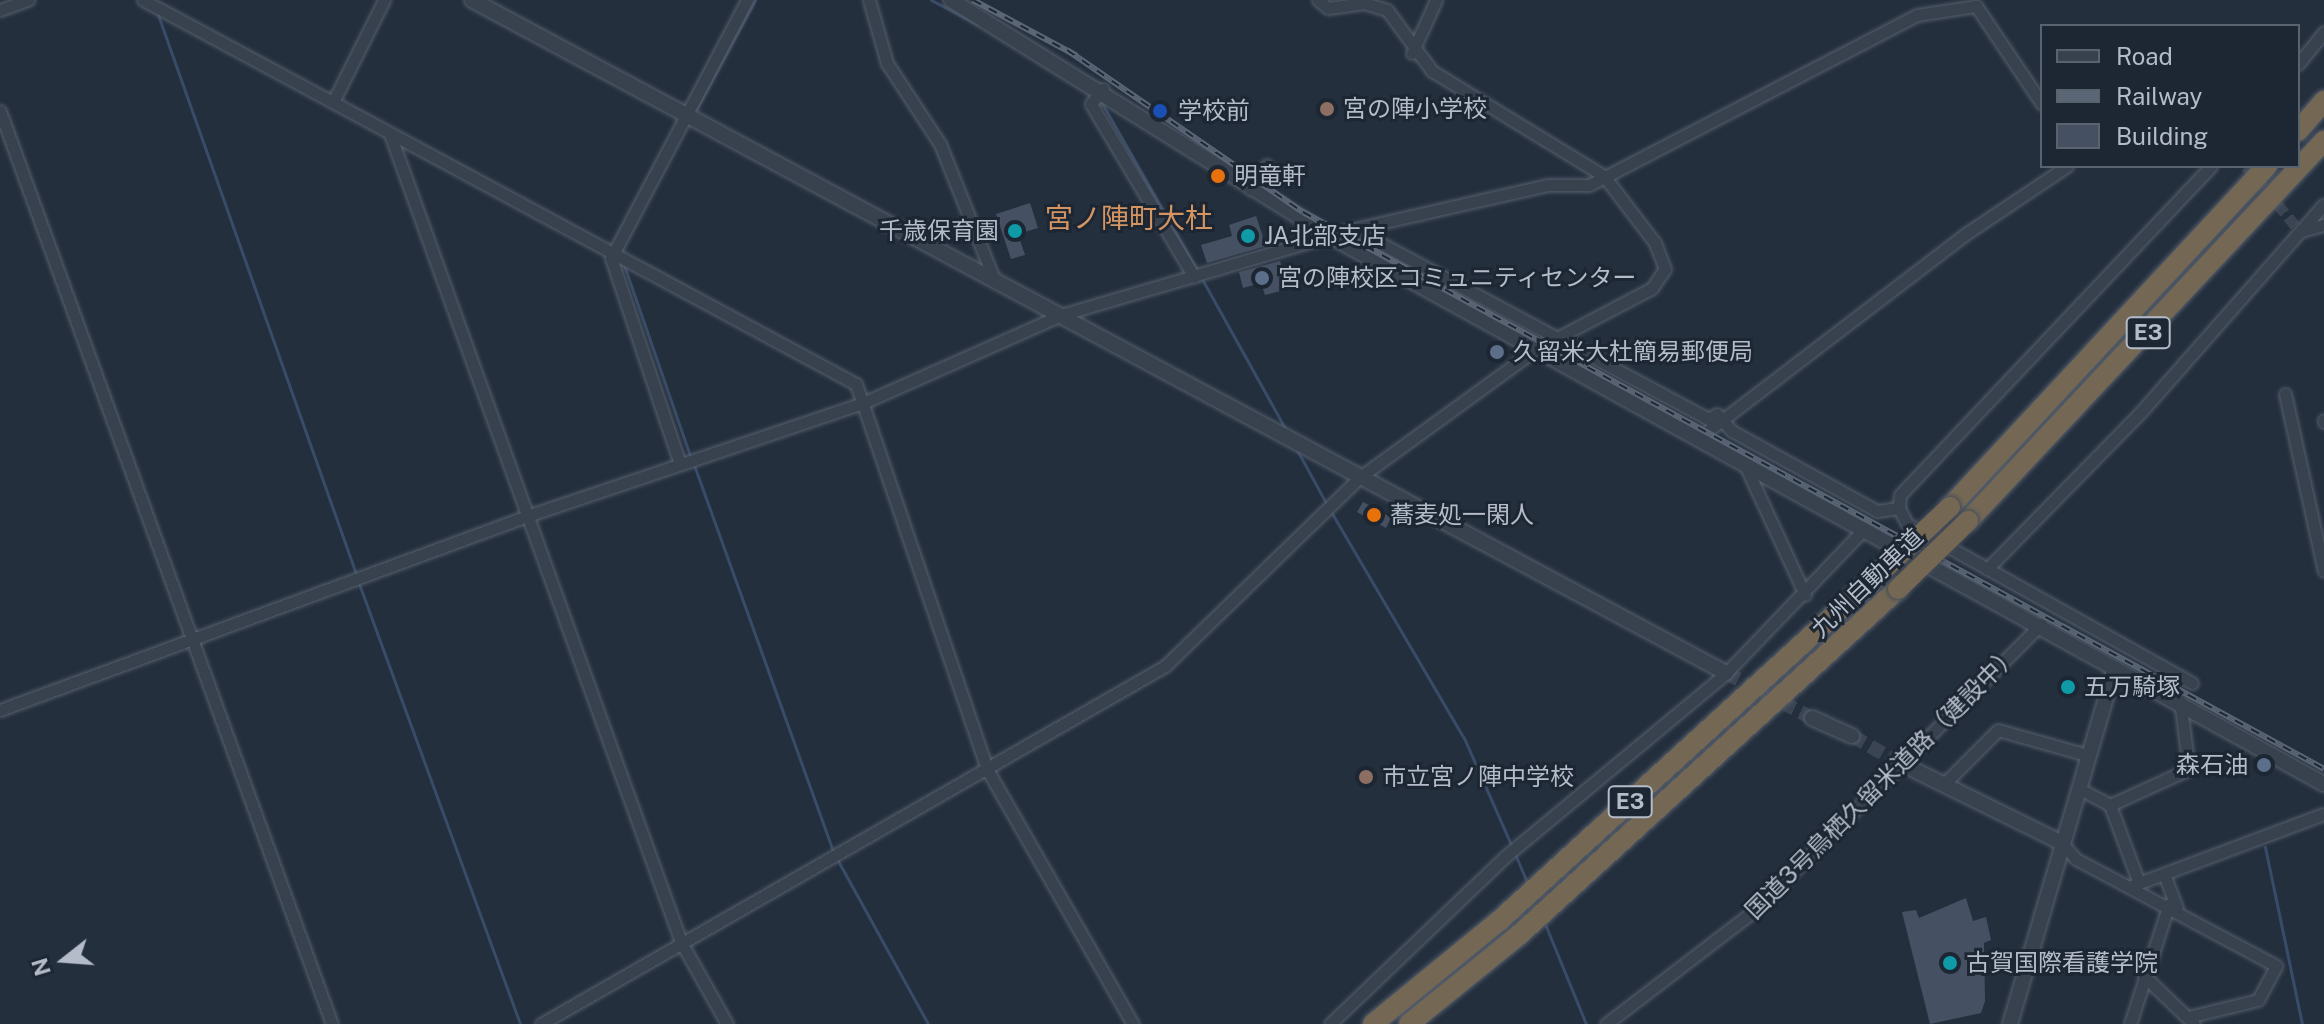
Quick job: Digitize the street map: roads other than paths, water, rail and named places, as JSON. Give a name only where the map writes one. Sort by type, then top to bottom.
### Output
[{"type":"highway","points":[[2300,129],[2324,101]]},
{"type":"highway","name":"九州自動車道","points":[[2300,167],[2324,141]]},
{"type":"highway","name":"九州自動車道","points":[[1373,1024],[1499,921],[1950,507],[2265,168]]},
{"type":"highway","name":"九州自動車道","points":[[1409,1024],[1519,935],[1898,589],[1968,521],[2299,168]]},
{"type":"street","points":[[0,10],[28,0]]},
{"type":"street","points":[[143,0],[334,100],[611,258],[846,376],[865,402],[988,771],[1133,1024]]},
{"type":"street","points":[[334,100],[384,0]]},
{"type":"street","points":[[472,0],[1726,673]]},
{"type":"street","points":[[679,461],[611,258],[747,0]]},
{"type":"street","points":[[869,0],[887,63],[940,144],[994,279]]},
{"type":"street","points":[[951,0],[1103,89],[1250,189],[1332,237],[2041,624],[2115,668],[2180,700],[2324,784]]},
{"type":"street","points":[[541,1024],[681,942],[988,771],[1165,666],[1360,477],[1536,349],[1652,288],[1665,269],[1643,223],[1604,176],[1412,53],[1387,10],[1364,3],[1328,8],[1318,0]]},
{"type":"street","points":[[1412,53],[1436,0]]},
{"type":"street","points":[[0,710],[193,643],[679,461],[865,402],[1061,315],[1354,229],[1604,176],[1917,15],[1977,2],[2040,101]]},
{"type":"street","points":[[2300,62],[2324,32]]},
{"type":"street","points":[[1103,89],[1091,104],[1194,277]]},
{"type":"street","points":[[0,111],[332,1024]]},
{"type":"street","points":[[390,134],[681,942],[727,1024]]},
{"type":"street","points":[[1250,189],[1267,165]]},
{"type":"street","points":[[1700,437],[1964,235],[2064,168]]},
{"type":"street","points":[[2192,683],[1907,524],[1899,508],[1900,495],[2209,168]]},
{"type":"street","points":[[1987,569],[2140,413],[2324,204]]},
{"type":"street","points":[[2300,231],[2324,225]]},
{"type":"street","points":[[1354,229],[1723,420],[1877,511],[1899,508]]},
{"type":"street","points":[[2285,394],[2324,571]]},
{"type":"street","points":[[1743,461],[1805,595]]},
{"type":"street","points":[[1330,1024],[1507,855],[1726,673],[1805,595],[1864,529]]},
{"type":"street","name":"国道3号鳥栖久留米道路（建設中）","points":[[1606,1024],[1754,911],[2041,624]]},
{"type":"street","points":[[2010,1024],[2115,668]]},
{"type":"street","points":[[2110,805],[2189,769],[2180,700]]},
{"type":"street","points":[[1812,718],[1852,736]]},
{"type":"street","points":[[1944,784],[1998,730],[2087,755]]},
{"type":"street","points":[[1900,763],[2062,843],[2076,859],[2135,885],[2276,966],[2258,1000],[2193,1020],[2144,976]]},
{"type":"street","points":[[2078,788],[2110,805],[2135,885]]},
{"type":"street","points":[[2135,885],[2324,814]]},
{"type":"street","points":[[2130,1024],[2144,976],[2173,906],[2164,874]]},
{"type":"waterway","points":[[696,109],[755,0]]},
{"type":"waterway","points":[[931,0],[977,24]]},
{"type":"waterway","points":[[157,12],[356,574]]},
{"type":"waterway","points":[[1099,98],[1198,272]]},
{"type":"waterway","points":[[624,265],[691,458]]},
{"type":"waterway","points":[[1202,279],[1286,430]]},
{"type":"waterway","points":[[1297,450],[1326,503]]},
{"type":"waterway","points":[[694,465],[834,853]]},
{"type":"waterway","points":[[1330,510],[1464,738],[1512,847]]},
{"type":"waterway","points":[[358,581],[520,1024]]},
{"type":"waterway","points":[[2265,847],[2302,1024]]},
{"type":"waterway","points":[[1515,854],[1528,884]]},
{"type":"waterway","points":[[837,859],[928,1024]]},
{"type":"waterway","points":[[1545,924],[1586,1024]]},
{"type":"tunnel","points":[[2248,168],[2300,231]]},
{"type":"tunnel","points":[[1726,673],[1812,718]]},
{"type":"tunnel","points":[[1852,736],[1896,761]]},
{"type":"railway","points":[[973,0],[1077,56]]},
{"type":"railway","points":[[1067,50],[1303,212],[2324,769]]},
{"type":"place","name":"宮の陣小学校","points":[[1327,109]]},
{"type":"place","name":"学校前","points":[[1160,111]]},
{"type":"place","name":"明竜軒","points":[[1218,176]]},
{"type":"place","name":"千歳保育園","points":[[1015,231]]},
{"type":"place","name":"JA北部支店","points":[[1248,236]]},
{"type":"place","name":"宮の陣校区コミュニティセンター","points":[[1262,278]]},
{"type":"place","name":"久留米大杜簡易郵便局","points":[[1497,352]]},
{"type":"place","name":"蕎麦処一閑人","points":[[1374,515]]},
{"type":"place","name":"五万騎塚","points":[[2068,687]]},
{"type":"place","name":"森石油","points":[[2264,765]]},
{"type":"place","name":"市立宮ノ陣中学校","points":[[1366,777]]},
{"type":"place","name":"古賀国際看護学院","points":[[1950,963]]},
{"type":"district","name":"宮ノ陣町大杜","points":[[1129,218]]}]
